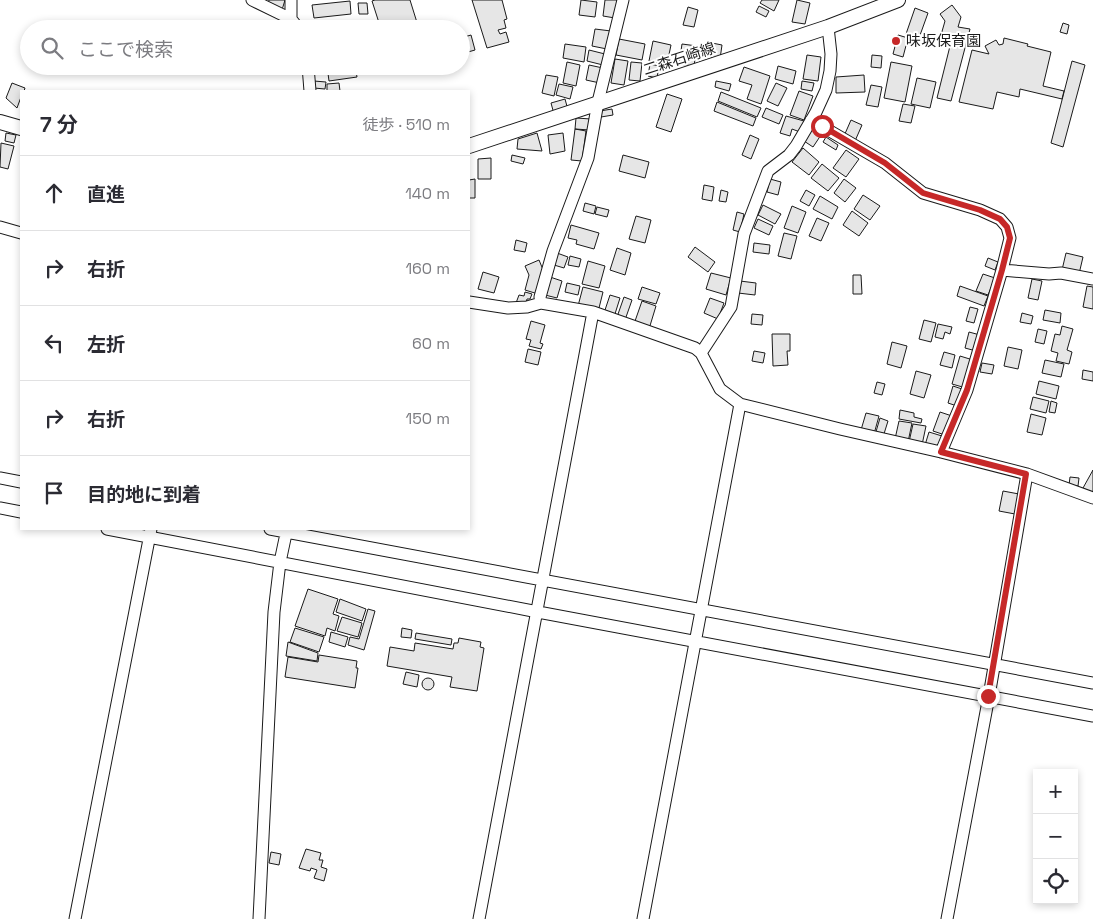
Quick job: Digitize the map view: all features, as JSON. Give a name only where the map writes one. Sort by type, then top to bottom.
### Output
[{"type":"main road","name":"二森石崎線","points":[[470,146],[828,26],[898,0]]},
{"type":"main road","points":[[0,122],[20,128]]},
{"type":"street","points":[[252,0],[291,19],[291,0]]},
{"type":"street","points":[[541,303],[540,297],[553,251],[588,158],[598,102],[623,0]]},
{"type":"street","points":[[700,353],[731,307],[743,240],[768,171],[789,155],[823,98],[829,81],[831,54],[828,26]]},
{"type":"street","points":[[309,75],[310,90]]},
{"type":"street","points":[[811,120],[885,163],[923,193],[980,210],[1000,219],[1007,227],[1010,238],[967,390],[941,452]]},
{"type":"street","points":[[0,227],[20,233]]},
{"type":"street","points":[[1002,270],[1049,274],[1061,273],[1093,279]]},
{"type":"street","points":[[470,302],[508,308],[527,307],[541,303],[593,312],[695,348],[700,353],[720,389],[740,404],[1026,474],[1093,498]]},
{"type":"street","points":[[479,919],[593,312]]},
{"type":"street","points":[[642,919],[740,404]]},
{"type":"street","points":[[947,919],[994,665],[1026,474]]},
{"type":"street","points":[[0,478],[20,482]]},
{"type":"street","points":[[0,508],[20,512]]},
{"type":"street","points":[[118,530],[150,533],[280,562],[1093,716]]},
{"type":"street","points":[[259,919],[274,612],[280,562],[287,530],[700,610],[1093,683]]},
{"type":"street","points":[[75,919],[150,533]]},
{"type":"building","points":[[269,0],[285,0],[282,10],[267,6]]},
{"type":"building","points":[[410,0],[416,20],[378,20],[372,1]]},
{"type":"building","points":[[472,0],[502,0],[507,19],[504,20],[506,28],[498,30],[500,34],[506,32],[509,42],[487,48]]},
{"type":"building","points":[[581,0],[597,2],[595,17],[579,15]]},
{"type":"building","points":[[605,0],[617,0],[615,18],[603,16]]},
{"type":"building","points":[[762,0],[779,0],[774,11],[760,3]]},
{"type":"building","points":[[797,0],[810,3],[805,24],[792,22]]},
{"type":"building","points":[[350,1],[351,14],[314,18],[312,5]]},
{"type":"building","points":[[358,3],[367,3],[368,14],[359,14]]},
{"type":"building","points":[[952,5],[961,17],[958,27],[970,29],[951,101],[937,98],[952,38],[941,35],[945,21],[940,14]]},
{"type":"building","points":[[759,6],[769,11],[766,17],[756,12]]},
{"type":"building","points":[[688,7],[698,10],[694,27],[683,25]]},
{"type":"building","points":[[915,8],[928,13],[919,38],[906,34]]},
{"type":"building","points":[[1063,23],[1069,25],[1067,34],[1060,32]]},
{"type":"building","points":[[595,29],[611,31],[607,49],[592,46]]},
{"type":"building","points":[[470,35],[475,50],[470,51]]},
{"type":"building","points":[[898,35],[908,38],[903,57],[893,54]]},
{"type":"building","points":[[1004,38],[1051,52],[1043,86],[1064,91],[1062,99],[1020,89],[1019,97],[997,92],[993,109],[959,102],[972,50],[989,54],[985,46],[996,40],[999,45],[1003,44]]},
{"type":"building","points":[[619,39],[645,44],[642,60],[616,55]]},
{"type":"building","points":[[653,41],[671,45],[667,64],[649,61]]},
{"type":"building","points":[[712,43],[722,45],[720,59],[710,57]]},
{"type":"building","points":[[565,44],[586,47],[584,62],[563,58]]},
{"type":"building","points":[[682,44],[697,46],[694,66],[679,64]]},
{"type":"building","points":[[589,50],[605,54],[603,65],[587,61]]},
{"type":"building","points":[[807,55],[821,57],[818,81],[803,79]]},
{"type":"building","points":[[872,55],[882,56],[881,68],[871,67]]},
{"type":"building","points":[[615,59],[628,61],[624,85],[611,83]]},
{"type":"building","points":[[1072,61],[1085,65],[1063,147],[1051,143]]},
{"type":"building","points":[[567,62],[580,65],[576,86],[563,83]]},
{"type":"building","points":[[631,62],[642,63],[640,81],[629,80]]},
{"type":"building","points":[[891,62],[912,66],[905,102],[884,98]]},
{"type":"building","points":[[650,64],[659,66],[657,78],[648,76]]},
{"type":"building","points":[[589,65],[603,68],[600,83],[586,80]]},
{"type":"building","points":[[778,66],[796,71],[793,84],[775,79]]},
{"type":"building","points":[[744,67],[770,76],[761,104],[747,99],[752,85],[739,81]]},
{"type":"building","points":[[328,75],[357,75],[357,77],[329,81]]},
{"type":"building","points":[[546,75],[558,77],[554,96],[542,93]]},
{"type":"building","points":[[864,75],[865,92],[836,93],[836,77]]},
{"type":"building","points":[[917,78],[936,82],[930,108],[911,104]]},
{"type":"building","points":[[314,81],[326,82],[325,89],[314,88]]},
{"type":"building","points":[[716,81],[731,84],[729,91],[715,87]]},
{"type":"building","points":[[802,81],[814,83],[812,91],[801,89]]},
{"type":"building","points":[[12,83],[25,88],[24,90],[20,90],[20,100],[17,108],[6,98]]},
{"type":"building","points":[[339,83],[340,90],[327,90],[327,84]]},
{"type":"building","points":[[776,83],[787,88],[778,106],[767,101]]},
{"type":"building","points":[[559,84],[573,87],[570,99],[556,95]]},
{"type":"building","points":[[871,85],[882,87],[878,107],[866,105]]},
{"type":"building","points":[[799,91],[813,96],[804,120],[790,115]]},
{"type":"building","points":[[721,92],[761,108],[757,117],[718,101]]},
{"type":"building","points":[[667,94],[682,99],[671,132],[656,127]]},
{"type":"building","points":[[565,99],[568,110],[554,114],[551,103]]},
{"type":"building","points":[[717,102],[756,118],[753,126],[714,111]]},
{"type":"building","points":[[903,104],[915,106],[911,123],[899,121]]},
{"type":"building","points":[[766,108],[783,115],[779,124],[762,117]]},
{"type":"building","points":[[612,109],[613,115],[601,117],[600,111]]},
{"type":"building","points":[[786,116],[804,121],[800,132],[792,129],[790,136],[780,133]]},
{"type":"building","points":[[576,118],[591,119],[590,130],[575,129]]},
{"type":"building","points":[[851,120],[862,125],[855,141],[844,136]]},
{"type":"building","points":[[814,126],[823,132],[813,147],[804,141]]},
{"type":"building","points":[[575,129],[586,131],[582,161],[571,160]]},
{"type":"building","points":[[6,133],[16,135],[14,143],[5,141]]},
{"type":"building","points":[[537,133],[542,151],[517,149],[518,139]]},
{"type":"building","points":[[563,133],[565,151],[550,154],[548,135]]},
{"type":"building","points":[[750,135],[759,139],[751,159],[742,155]]},
{"type":"building","points":[[826,137],[838,145],[836,150],[823,142]]},
{"type":"building","points":[[1,143],[14,146],[8,169],[0,167]]},
{"type":"building","points":[[803,148],[819,162],[809,175],[792,162]]},
{"type":"building","points":[[846,150],[859,159],[846,177],[833,168]]},
{"type":"building","points":[[512,155],[525,158],[523,164],[511,161]]},
{"type":"building","points":[[623,155],[649,162],[645,178],[619,171]]},
{"type":"building","points":[[491,158],[491,179],[478,179],[478,159]]},
{"type":"building","points":[[822,164],[839,178],[828,191],[811,178]]},
{"type":"building","points":[[475,179],[475,198],[470,198],[470,180]]},
{"type":"building","points":[[770,179],[781,182],[778,195],[767,192]]},
{"type":"building","points":[[844,179],[856,188],[845,202],[834,193]]},
{"type":"building","points":[[704,185],[714,187],[712,201],[702,199]]},
{"type":"building","points":[[721,190],[728,192],[726,202],[719,201]]},
{"type":"building","points":[[806,190],[815,195],[809,206],[800,201]]},
{"type":"building","points":[[863,195],[880,206],[870,220],[854,209]]},
{"type":"building","points":[[820,196],[838,207],[832,219],[813,209]]},
{"type":"building","points":[[585,203],[596,206],[594,214],[583,211]]},
{"type":"building","points":[[763,205],[781,214],[775,224],[758,215]]},
{"type":"building","points":[[792,206],[806,212],[798,233],[784,228]]},
{"type":"building","points":[[597,207],[609,210],[607,217],[595,214]]},
{"type":"building","points":[[852,211],[868,223],[859,236],[843,225]]},
{"type":"building","points":[[737,212],[744,214],[740,232],[733,230]]},
{"type":"building","points":[[636,216],[651,220],[645,243],[629,239]]},
{"type":"building","points":[[817,218],[829,223],[821,241],[809,236]]},
{"type":"building","points":[[758,219],[773,226],[769,235],[754,228]]},
{"type":"building","points":[[571,225],[599,233],[594,249],[576,244],[577,240],[568,238]]},
{"type":"building","points":[[784,233],[797,236],[791,259],[778,256]]},
{"type":"building","points":[[516,240],[527,243],[525,252],[514,250]]},
{"type":"building","points":[[754,243],[770,245],[769,254],[753,252]]},
{"type":"building","points":[[695,247],[715,262],[708,272],[688,257]]},
{"type":"building","points":[[617,248],[631,253],[625,275],[610,270]]},
{"type":"building","points":[[557,253],[568,257],[564,268],[554,265]]},
{"type":"building","points":[[1066,253],[1083,257],[1079,274],[1062,270]]},
{"type":"building","points":[[570,256],[581,259],[579,267],[568,265]]},
{"type":"building","points":[[988,258],[998,262],[995,270],[985,266]]},
{"type":"building","points":[[539,260],[544,272],[538,294],[525,290],[529,275],[525,266]]},
{"type":"building","points":[[588,261],[605,266],[599,288],[582,284]]},
{"type":"building","points":[[483,272],[499,277],[494,293],[478,289]]},
{"type":"building","points":[[711,273],[731,278],[726,295],[706,289]]},
{"type":"building","points":[[983,274],[995,278],[988,295],[976,291]]},
{"type":"building","points":[[853,275],[861,275],[862,294],[853,294]]},
{"type":"building","points":[[550,277],[562,281],[557,298],[545,295]]},
{"type":"building","points":[[1032,279],[1042,281],[1038,300],[1028,298]]},
{"type":"building","points":[[740,281],[756,283],[755,295],[738,293]]},
{"type":"building","points":[[567,283],[580,286],[578,295],[565,292]]},
{"type":"building","points":[[960,286],[988,296],[984,306],[957,296]]},
{"type":"building","points":[[1087,286],[1093,287],[1093,309],[1083,307]]},
{"type":"building","points":[[583,287],[603,292],[598,312],[578,306]]},
{"type":"building","points":[[642,287],[660,293],[656,304],[638,299]]},
{"type":"building","points":[[525,292],[532,294],[530,299],[527,299],[525,306],[516,303],[519,295],[524,296]]},
{"type":"building","points":[[610,295],[620,298],[614,317],[604,313]]},
{"type":"building","points":[[624,297],[632,300],[625,320],[617,317]]},
{"type":"building","points":[[710,298],[724,303],[718,319],[704,313]]},
{"type":"building","points":[[642,301],[656,306],[649,329],[634,324]]},
{"type":"building","points":[[970,307],[978,309],[974,323],[966,321]]},
{"type":"building","points":[[1045,310],[1061,313],[1060,323],[1043,320]]},
{"type":"building","points":[[1022,313],[1033,316],[1031,324],[1020,322]]},
{"type":"building","points":[[752,314],[763,315],[762,325],[751,324]]},
{"type":"building","points":[[924,320],[936,323],[931,342],[919,339]]},
{"type":"building","points":[[531,321],[545,325],[540,343],[543,344],[541,349],[529,346],[531,340],[526,339]]},
{"type":"building","points":[[938,324],[952,327],[950,334],[945,332],[943,339],[935,337]]},
{"type":"building","points":[[1062,326],[1073,329],[1067,350],[1072,352],[1069,364],[1056,361],[1058,353],[1051,351],[1055,334],[1060,335]]},
{"type":"building","points":[[1038,329],[1047,331],[1044,344],[1035,342]]},
{"type":"building","points":[[969,332],[980,335],[976,351],[965,348]]},
{"type":"building","points":[[772,334],[790,334],[790,351],[787,351],[788,365],[773,366]]},
{"type":"building","points":[[892,342],[907,346],[901,368],[887,364]]},
{"type":"building","points":[[1008,347],[1022,350],[1018,369],[1004,366]]},
{"type":"building","points":[[528,349],[541,352],[538,365],[525,362]]},
{"type":"building","points":[[754,351],[765,353],[763,363],[752,361]]},
{"type":"building","points":[[944,352],[955,355],[952,368],[940,365]]},
{"type":"building","points":[[960,356],[973,360],[966,388],[952,384]]},
{"type":"building","points":[[1045,360],[1064,364],[1061,377],[1042,373]]},
{"type":"building","points":[[982,363],[994,365],[992,374],[980,372]]},
{"type":"building","points":[[1083,370],[1093,372],[1093,381],[1082,379]]},
{"type":"building","points":[[916,371],[931,375],[924,398],[910,394]]},
{"type":"building","points":[[1039,381],[1059,386],[1056,399],[1036,394]]},
{"type":"building","points":[[877,382],[885,384],[882,395],[874,393]]},
{"type":"building","points":[[953,386],[962,389],[957,406],[948,403]]},
{"type":"building","points":[[1033,397],[1049,401],[1046,413],[1030,409]]},
{"type":"building","points":[[1051,401],[1057,403],[1055,413],[1049,412]]},
{"type":"building","points":[[900,410],[914,413],[914,417],[922,419],[921,423],[899,419]]},
{"type":"building","points":[[940,412],[952,416],[945,435],[933,431]]},
{"type":"building","points":[[866,413],[879,416],[874,434],[861,430]]},
{"type":"building","points":[[1031,414],[1046,418],[1042,435],[1027,432]]},
{"type":"building","points":[[880,418],[888,421],[883,437],[875,435]]},
{"type":"building","points":[[899,421],[912,423],[908,442],[895,439]]},
{"type":"building","points":[[913,424],[926,426],[922,445],[909,442]]},
{"type":"building","points":[[929,432],[942,436],[938,449],[925,445]]},
{"type":"building","points":[[1093,470],[1093,491],[1092,493],[1083,488]]},
{"type":"building","points":[[1070,477],[1079,478],[1078,486],[1069,485]]},
{"type":"building","points":[[1003,491],[1019,494],[1015,514],[999,511]]},
{"type":"building","points":[[308,589],[338,599],[333,614],[339,616],[335,631],[327,628],[325,636],[295,626]]},
{"type":"building","points":[[340,599],[366,609],[362,621],[336,612]]},
{"type":"building","points":[[368,609],[375,611],[364,650],[348,645],[350,637],[359,639]]},
{"type":"building","points":[[342,617],[362,623],[358,637],[337,631]]},
{"type":"building","points":[[295,628],[324,637],[319,652],[290,642]]},
{"type":"building","points":[[402,628],[412,630],[411,638],[401,637]]},
{"type":"building","points":[[331,632],[348,637],[345,647],[329,642]]},
{"type":"building","points":[[416,633],[452,639],[451,645],[415,639]]},
{"type":"building","points":[[459,638],[481,642],[480,647],[484,648],[477,691],[450,687],[452,677],[387,666],[390,647],[414,651],[415,643],[453,649],[454,643],[458,643]]},
{"type":"building","points":[[288,642],[318,653],[317,661],[286,656]]},
{"type":"building","points":[[319,655],[357,661],[356,668],[358,668],[355,688],[285,677],[288,657],[318,662]]},
{"type":"building","points":[[406,672],[419,675],[417,687],[403,684]]},
{"type":"building","points":[[426,678],[430,678],[434,684],[430,690],[426,690],[422,686],[422,682]]},
{"type":"building","points":[[306,849],[321,853],[319,860],[323,860],[321,867],[327,869],[324,881],[314,878],[317,870],[311,868],[310,871],[299,868]]},
{"type":"building","points":[[271,852],[281,854],[279,865],[269,863]]},
{"type":"place","name":"味坂保育園","points":[[896,41]]},
{"type":"route","points":[[822,126],[885,163],[923,193],[980,210],[1000,219],[1007,227],[1010,238],[967,390],[941,452],[1026,474],[988,696]]}]
